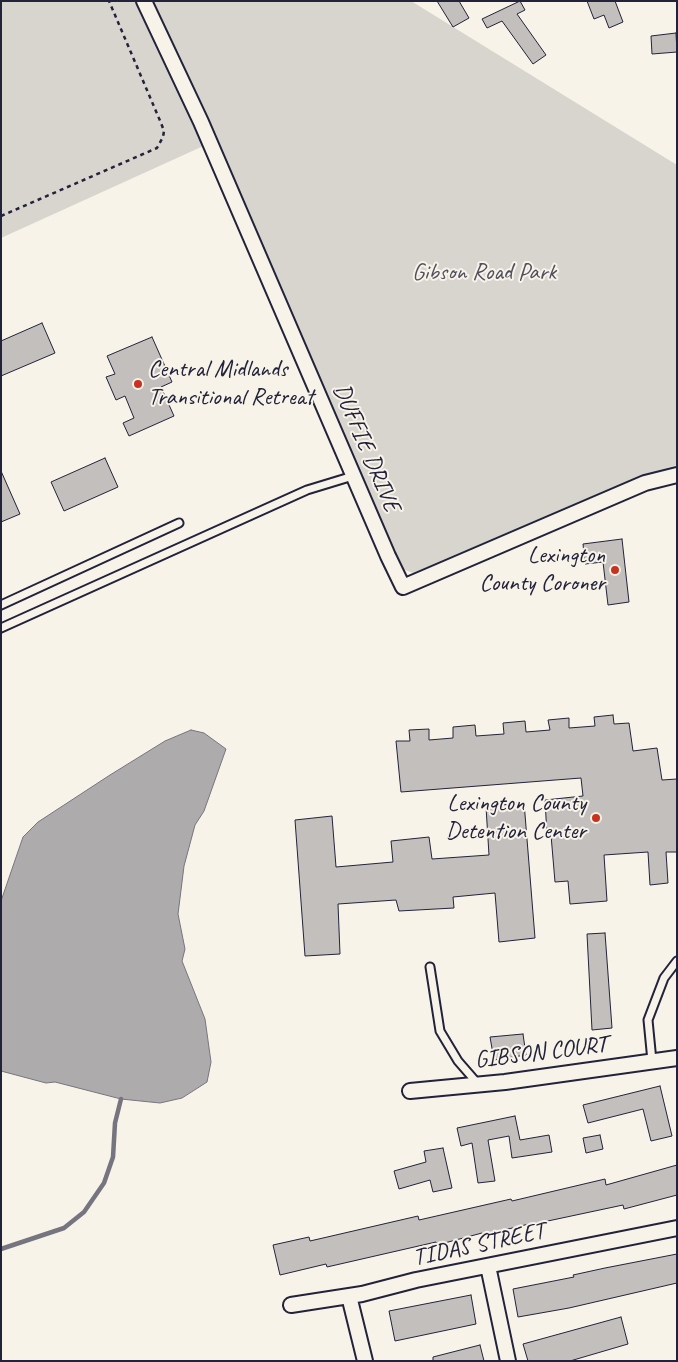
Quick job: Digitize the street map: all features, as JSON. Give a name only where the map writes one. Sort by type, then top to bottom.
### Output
[{"type":"street","name":"DUFFIE DRIVE","points":[[144,1],[201,122],[353,476],[403,587],[645,483],[677,475]]},
{"type":"street","name":"GIBSON COURT","points":[[410,1091],[677,1058]]},
{"type":"street","name":"TIDAS STREET","points":[[291,1305],[349,1296],[677,1228]]},
{"type":"street","points":[[488,1266],[508,1361]]},
{"type":"street","points":[[349,1296],[365,1361]]},
{"type":"lane","points":[[1,628],[307,490],[353,476]]},
{"type":"lane","points":[[1,605],[179,524]]},
{"type":"lane","points":[[652,1061],[648,1020],[664,978],[677,961]]},
{"type":"lane","points":[[430,967],[440,1031],[458,1061],[478,1084]]},
{"type":"path","points":[[1,216],[157,148],[163,137],[164,131],[161,123],[109,1]]},
{"type":"green space","points":[[1,1],[136,1],[210,143],[1,238]]},
{"type":"green space","name":"Gibson Road Park","points":[[151,1],[411,1],[677,165],[677,465],[638,477],[413,573],[400,568],[205,115]]},
{"type":"shaded area","points":[[191,730],[204,733],[226,749],[204,811],[195,825],[184,866],[178,914],[185,949],[182,961],[205,1019],[211,1062],[207,1082],[182,1098],[160,1103],[121,1099],[55,1082],[46,1083],[1,1071],[1,901],[23,837],[38,822],[110,775],[165,741]]},
{"type":"building","points":[[437,1],[459,1],[469,18],[453,27]]},
{"type":"building","points":[[520,1],[525,10],[517,14],[546,55],[533,64],[502,21],[487,28],[482,19]]},
{"type":"building","points":[[587,1],[615,1],[623,22],[609,28],[604,15],[594,19]]},
{"type":"building","points":[[676,33],[677,52],[652,54],[651,36]]},
{"type":"building","points":[[42,323],[55,353],[1,376],[1,341]]},
{"type":"building","name":"Central Midlands Transitional Retreat","points":[[152,337],[172,382],[161,387],[174,416],[129,436],[123,423],[134,418],[125,396],[116,400],[106,377],[115,374],[107,356]]},
{"type":"building","points":[[105,458],[118,487],[64,511],[51,482]]},
{"type":"building","points":[[1,471],[20,514],[1,522]]},
{"type":"building","name":"Lexington County Coroner","points":[[622,539],[629,602],[608,605],[603,562],[585,564],[583,544]]},
{"type":"building","name":"Lexington County Detention Center","points":[[613,715],[614,724],[629,723],[633,751],[657,748],[662,780],[677,779],[677,852],[666,852],[668,883],[650,885],[648,852],[604,855],[607,901],[570,904],[568,881],[555,882],[551,835],[547,835],[545,800],[583,796],[581,778],[401,792],[396,741],[410,741],[409,730],[429,729],[429,740],[453,738],[453,727],[475,725],[476,736],[504,734],[503,723],[525,721],[526,732],[550,730],[548,720],[569,718],[569,728],[595,726],[594,717]]},
{"type":"building","points":[[524,802],[535,938],[499,942],[495,893],[453,897],[454,908],[399,911],[396,900],[338,904],[340,954],[305,956],[295,820],[332,816],[336,867],[393,862],[391,841],[429,837],[432,859],[489,855],[486,807]]},
{"type":"building","points":[[605,933],[612,1028],[592,1030],[587,934]]},
{"type":"building","points":[[523,1034],[526,1055],[494,1060],[490,1037]]},
{"type":"building","points":[[660,1086],[672,1136],[651,1141],[643,1109],[588,1123],[583,1105]]},
{"type":"building","points":[[515,1116],[520,1140],[549,1135],[552,1152],[512,1158],[509,1136],[488,1140],[495,1181],[478,1183],[472,1143],[461,1146],[457,1128]]},
{"type":"building","points":[[600,1135],[603,1149],[586,1153],[583,1138]]},
{"type":"building","points":[[443,1148],[452,1188],[433,1192],[430,1180],[399,1189],[394,1171],[426,1162],[424,1151]]},
{"type":"building","points":[[677,1165],[677,1195],[624,1209],[623,1205],[483,1235],[482,1233],[437,1245],[436,1242],[327,1267],[326,1264],[280,1275],[273,1245],[309,1237],[310,1241],[418,1216],[419,1220],[605,1179],[606,1185]]},
{"type":"building","points":[[677,1254],[677,1283],[569,1308],[518,1317],[513,1289]]},
{"type":"building","points":[[471,1295],[476,1324],[395,1341],[389,1311]]},
{"type":"building","points":[[621,1317],[628,1344],[570,1361],[528,1361],[523,1344]]},
{"type":"building","points":[[480,1345],[484,1361],[433,1361],[433,1357]]},
{"type":"waterway","points":[[1,1249],[64,1228],[84,1212],[104,1183],[113,1157],[115,1123],[121,1099]]},
{"type":"place","name":"Central Midlands Transitional Retreat","points":[[138,384]]},
{"type":"place","name":"Lexington County Coroner","points":[[615,570]]},
{"type":"place","name":"Lexington County Detention Center","points":[[596,818]]}]
